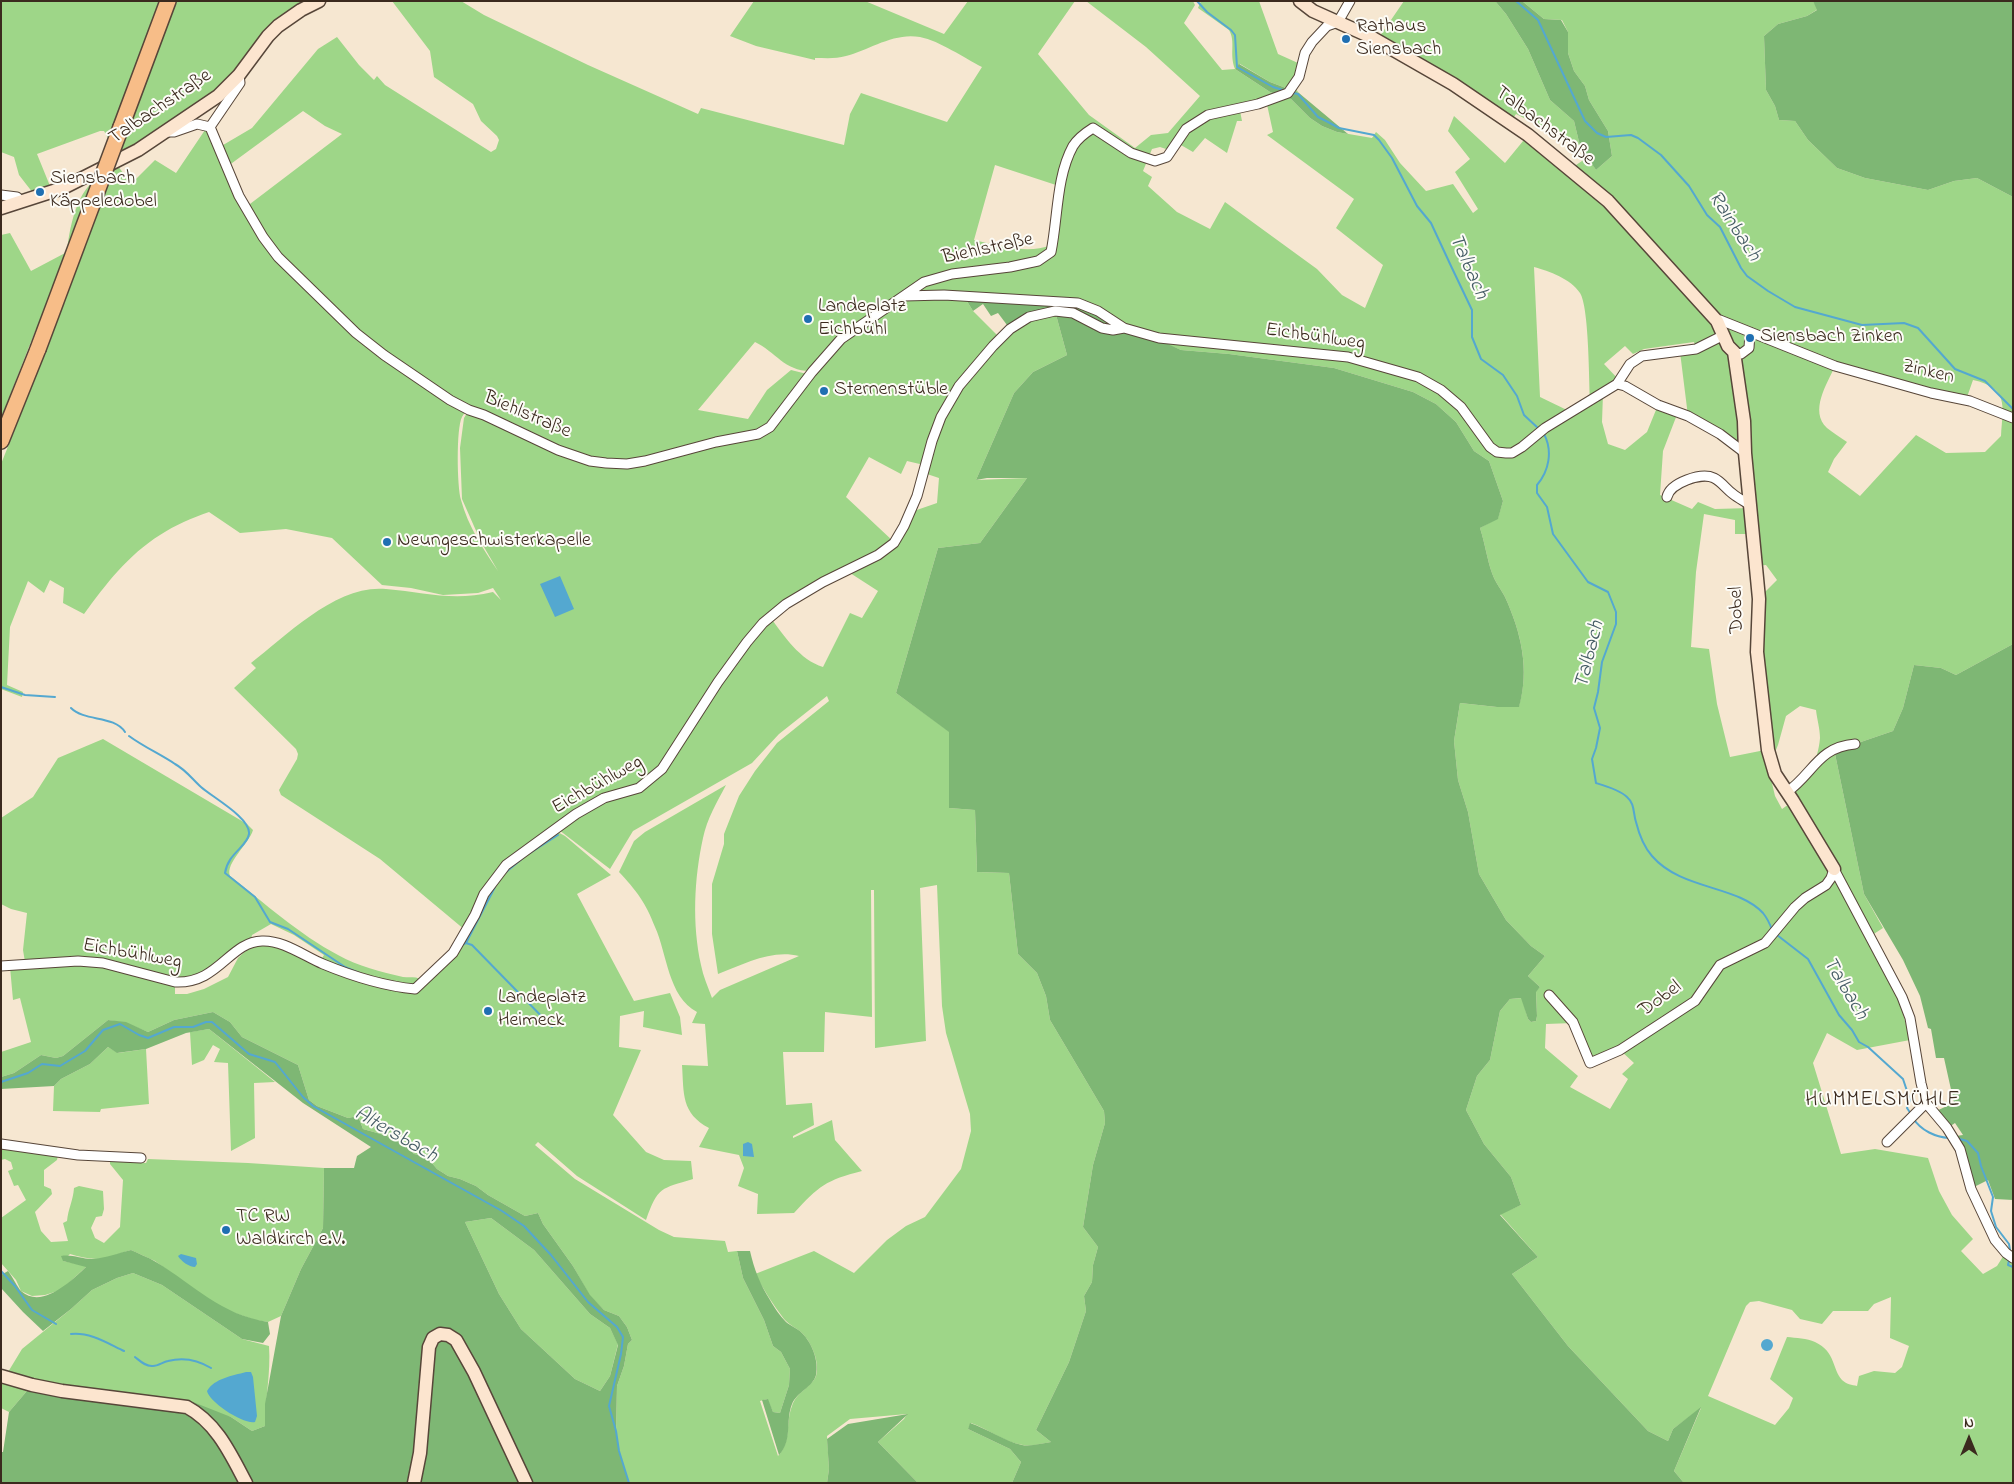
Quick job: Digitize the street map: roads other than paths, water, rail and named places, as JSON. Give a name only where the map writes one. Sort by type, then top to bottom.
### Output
[{"type":"highway","points":[[1,441],[38,349],[168,1]]},
{"type":"street","name":"Talbachstraße","points":[[1,208],[64,188],[102,170],[166,132],[218,96],[239,75],[268,36],[278,26],[301,10],[319,1]]},
{"type":"street","name":"Talbachstraße","points":[[1300,1],[1313,11],[1371,37],[1453,84],[1528,134],[1608,202],[1717,321],[1724,336]]},
{"type":"street","points":[[1338,22],[1350,1]]},
{"type":"street","name":"Biehlstraße","points":[[210,127],[240,196],[263,236],[278,257],[356,333],[409,372],[469,410],[484,415],[558,450],[590,460],[627,464],[716,442],[758,434],[770,427],[799,387],[841,339],[924,282],[952,274],[976,272],[1038,261],[1051,252],[1065,167],[1073,146],[1081,136],[1093,128],[1131,153],[1155,162],[1167,157],[1186,130],[1196,121],[1208,115],[1258,104],[1289,91],[1299,77],[1305,53],[1312,42],[1327,26],[1338,22]]},
{"type":"street","points":[[166,132],[174,132],[196,124],[210,127],[240,83],[239,75]]},
{"type":"street","points":[[1,195],[17,197],[22,202]]},
{"type":"street","name":"Biehlstraße","points":[[902,296],[944,295],[1078,302],[1106,315],[1124,328]]},
{"type":"street","name":"Eichbühlweg","points":[[1,966],[78,961],[103,963],[175,982],[188,983],[205,976],[219,967],[234,952],[252,942],[268,941],[357,977],[415,989],[452,952],[475,915],[484,894],[506,865],[576,814],[604,798],[639,788],[662,770],[718,682],[763,623],[786,604],[823,582],[878,555],[894,543],[904,526],[917,496],[932,441],[941,418],[959,386],[1010,329],[1029,317],[1055,311],[1073,313],[1102,328],[1114,330],[1124,328],[1159,338],[1348,357],[1418,377],[1441,390],[1462,407],[1490,447],[1497,452],[1512,453],[1542,430],[1617,384],[1630,364],[1642,356],[1696,349],[1724,336]]},
{"type":"street","points":[[1102,328],[1106,315]]},
{"type":"street","name":"Zinken","points":[[1717,321],[1720,320],[1835,366],[1931,393],[1966,400],[2013,418]]},
{"type":"street","points":[[1734,352],[1741,354],[1749,348],[1750,332]]},
{"type":"street","name":"Dobel","points":[[1724,336],[1728,346],[1734,352],[1744,421],[1745,453],[1759,599],[1757,652],[1768,750],[1774,774],[1834,869],[1902,997],[1910,1018],[1926,1102],[1960,1148],[1971,1189],[1995,1240],[2010,1256]]},
{"type":"street","points":[[1617,384],[1658,405],[1688,416],[1720,434],[1745,453]]},
{"type":"street","points":[[1667,498],[1668,491],[1674,486],[1705,476],[1712,477],[1720,482],[1733,494],[1750,505]]},
{"type":"street","points":[[1787,792],[1800,783],[1812,766],[1822,757],[1834,749],[1855,744]]},
{"type":"street","points":[[1826,885],[1834,869]]},
{"type":"street","points":[[1826,885],[1835,885],[1844,890]]},
{"type":"street","name":"Dobel","points":[[1549,995],[1573,1022],[1590,1063],[1620,1050],[1675,1016],[1694,1001],[1720,965],[1766,943],[1795,907],[1805,898],[1826,885]]},
{"type":"street","points":[[1887,1142],[1926,1102]]},
{"type":"street","points":[[1,1144],[78,1155],[141,1158]]},
{"type":"street","points":[[414,1483],[420,1453],[429,1347],[433,1338],[440,1334],[448,1335],[456,1340],[474,1372],[526,1483]]},
{"type":"street","points":[[1,1376],[32,1385],[187,1407],[202,1417],[214,1430],[229,1450],[246,1483]]},
{"type":"water","points":[[560,576],[574,609],[555,617],[540,584]]},
{"type":"water","points":[[748,1142],[752,1144],[754,1157],[743,1156],[743,1144]]},
{"type":"water","points":[[181,1254],[196,1258],[197,1264],[195,1267],[181,1260],[178,1256]]},
{"type":"water","points":[[1769,1339],[1772,1340],[1772,1350],[1765,1351],[1762,1350],[1761,1343],[1762,1340]]},
{"type":"water","points":[[251,1372],[253,1377],[257,1416],[255,1422],[243,1420],[228,1412],[209,1396],[207,1391],[219,1380]]},
{"type":"waterway","name":"Talbach","points":[[1197,1],[1207,12],[1235,35],[1237,67],[1273,87],[1286,91]]},
{"type":"waterway","name":"Rainbach","points":[[1516,1],[1538,20],[1585,121],[1597,133],[1606,137],[1631,135],[1638,138],[1661,155],[1689,186],[1707,215],[1720,227],[1747,276],[1795,307],[1862,325],[1904,323],[1918,328],[1955,369],[1985,381],[2013,409]]},
{"type":"waterway","name":"Talbach","points":[[1293,93],[1298,94],[1318,117],[1339,128],[1374,135],[1379,140],[1392,158],[1417,206],[1431,223],[1472,310],[1472,337],[1481,359],[1503,375],[1517,396],[1524,415],[1539,429]]},
{"type":"waterway","name":"Talbach","points":[[1544,434],[1549,454],[1547,467],[1537,485],[1537,493],[1547,507],[1553,534],[1588,582],[1608,592],[1616,612],[1616,624],[1602,662],[1594,708],[1600,728],[1592,759],[1596,783],[1617,790],[1630,800],[1644,844],[1652,856],[1664,867],[1693,882],[1739,897],[1752,904],[1763,913],[1772,930]]},
{"type":"waterway","points":[[1,687],[25,695],[55,697]]},
{"type":"waterway","points":[[71,708],[84,715],[114,723],[125,732]]},
{"type":"waterway","points":[[129,736],[182,769],[201,787],[230,808],[244,821],[248,828],[248,839],[233,855],[225,873],[255,897],[270,922],[288,929],[345,967],[359,973]]},
{"type":"waterway","points":[[530,853],[558,835]]},
{"type":"waterway","points":[[505,873],[524,857]]},
{"type":"waterway","points":[[466,943],[495,887]]},
{"type":"waterway","name":"Talbach","points":[[1777,935],[1808,959],[1839,1015],[1852,1030],[1859,1042],[1868,1047],[1903,1079],[1910,1100],[1907,1108],[1911,1114]]},
{"type":"waterway","points":[[462,945],[466,943],[472,945],[552,1027]]},
{"type":"waterway","name":"Altersbach","points":[[1,1082],[28,1073],[42,1064],[60,1066],[85,1051],[103,1030],[120,1024],[148,1038],[174,1027],[193,1027],[206,1022],[212,1022],[249,1054],[275,1062],[303,1097],[313,1106],[502,1211],[524,1226],[551,1255],[588,1302],[617,1327],[623,1337],[609,1406],[619,1451],[629,1483]]},
{"type":"waterway","name":"Talbach","points":[[1913,1118],[1916,1123],[1929,1132],[1949,1138]]},
{"type":"waterway","name":"Talbach","points":[[1956,1138],[1967,1141],[1978,1153],[1993,1197],[1991,1211],[1996,1227],[2009,1244],[2010,1250]]},
{"type":"waterway","name":"Talbach","points":[[2009,1260],[2008,1265],[2013,1267]]},
{"type":"waterway","points":[[1,1271],[15,1286],[32,1310],[56,1324]]},
{"type":"waterway","points":[[71,1334],[92,1336],[124,1351]]},
{"type":"waterway","points":[[135,1357],[148,1366],[185,1359],[196,1361],[211,1368]]},
{"type":"place","name":"Rathaus Siensbach","points":[[1346,39]]},
{"type":"place","name":"Siensbach Käppeledobel","points":[[40,192]]},
{"type":"place","name":"Landeplatz Eichbühl","points":[[808,319]]},
{"type":"place","name":"Siensbach Zinken","points":[[1750,338]]},
{"type":"place","name":"Sternenstüble","points":[[824,391]]},
{"type":"place","name":"Neungeschwisterkapelle","points":[[387,542]]},
{"type":"place","name":"Landeplatz Heimeck","points":[[488,1011]]},
{"type":"place","name":"TC RW Waldkirch e.V.","points":[[226,1230]]},
{"type":"district","name":"HUMMELSMÜHLE","points":[[1883,1102]]}]
